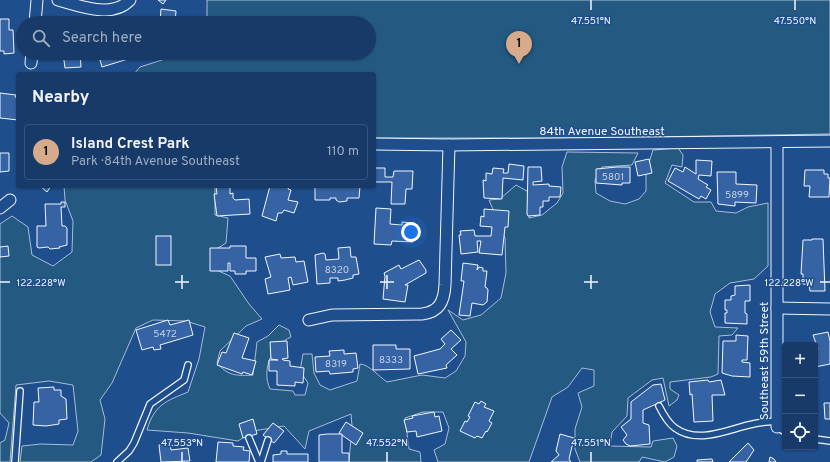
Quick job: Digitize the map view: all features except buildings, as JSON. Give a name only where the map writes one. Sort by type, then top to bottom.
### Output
[{"type":"street","points":[[36,16],[37,0]]},
{"type":"street","points":[[58,0],[103,10],[122,7],[130,0]]},
{"type":"street","name":"84th Avenue Southeast","points":[[376,144],[449,145],[830,141]]},
{"type":"street","name":"Southeast 59th Street","points":[[777,142],[777,308],[780,427]]},
{"type":"street","points":[[309,320],[332,316],[432,313],[441,303],[444,296],[445,285],[449,145]]},
{"type":"street","points":[[0,208],[10,200]]},
{"type":"street","points":[[777,308],[830,309]]},
{"type":"lane","points":[[117,462],[129,452],[150,404],[184,380],[188,365]]},
{"type":"lane","points":[[15,462],[20,391]]},
{"type":"lane","points":[[658,406],[674,428],[685,434],[704,436],[753,424],[780,427]]},
{"type":"lane","points":[[249,438],[260,462]]},
{"type":"lane","points":[[818,439],[830,441]]},
{"type":"lane","points":[[260,462],[268,440]]},
{"type":"shaded area","points":[[207,0],[830,0],[830,134],[589,138],[376,138],[376,72],[136,72],[140,67],[162,60],[376,60],[376,16],[207,16]]},
{"type":"shaded area","points":[[678,148],[683,155],[682,167],[672,165],[665,183],[694,202],[711,202],[716,211],[736,213],[748,207],[768,203],[768,266],[754,279],[730,283],[715,294],[710,312],[715,327],[738,328],[732,335],[719,336],[718,374],[711,377],[670,382],[670,389],[679,395],[677,400],[669,406],[663,378],[652,380],[628,398],[627,416],[612,432],[610,446],[651,447],[653,441],[673,438],[677,446],[674,457],[665,462],[642,457],[639,462],[580,462],[575,449],[575,429],[582,407],[578,393],[594,386],[594,370],[582,368],[568,387],[552,397],[529,462],[438,462],[434,450],[445,444],[449,428],[443,412],[423,412],[405,418],[409,449],[420,452],[421,462],[349,462],[352,426],[351,414],[309,431],[305,449],[284,426],[253,431],[238,441],[188,433],[147,430],[157,409],[167,401],[188,392],[199,359],[205,327],[186,321],[153,320],[136,328],[112,383],[100,400],[105,419],[101,455],[91,462],[20,462],[22,446],[41,444],[73,445],[78,431],[73,385],[49,381],[16,385],[10,462],[0,462],[0,443],[5,440],[9,423],[0,413],[0,224],[12,216],[28,227],[32,255],[53,266],[72,252],[73,221],[65,200],[64,188],[215,188],[215,215],[228,218],[226,243],[215,250],[214,269],[230,276],[249,304],[262,319],[246,326],[220,351],[217,363],[229,373],[253,375],[257,342],[268,336],[279,325],[289,330],[291,337],[278,346],[270,358],[267,374],[270,389],[293,391],[295,395],[305,395],[308,383],[300,371],[303,354],[312,354],[314,373],[320,385],[330,390],[357,381],[360,364],[371,369],[387,382],[422,375],[445,378],[456,371],[465,356],[466,342],[448,310],[463,320],[481,315],[501,298],[506,273],[505,238],[489,200],[500,199],[516,185],[527,191],[530,202],[529,218],[542,215],[557,203],[563,193],[562,167],[567,152],[638,153],[632,165],[602,167],[595,180],[596,193],[610,201],[625,204],[639,199],[646,191],[646,172],[653,150]]},
{"type":"place","name":"Island Crest Park","points":[[519,64]]}]
